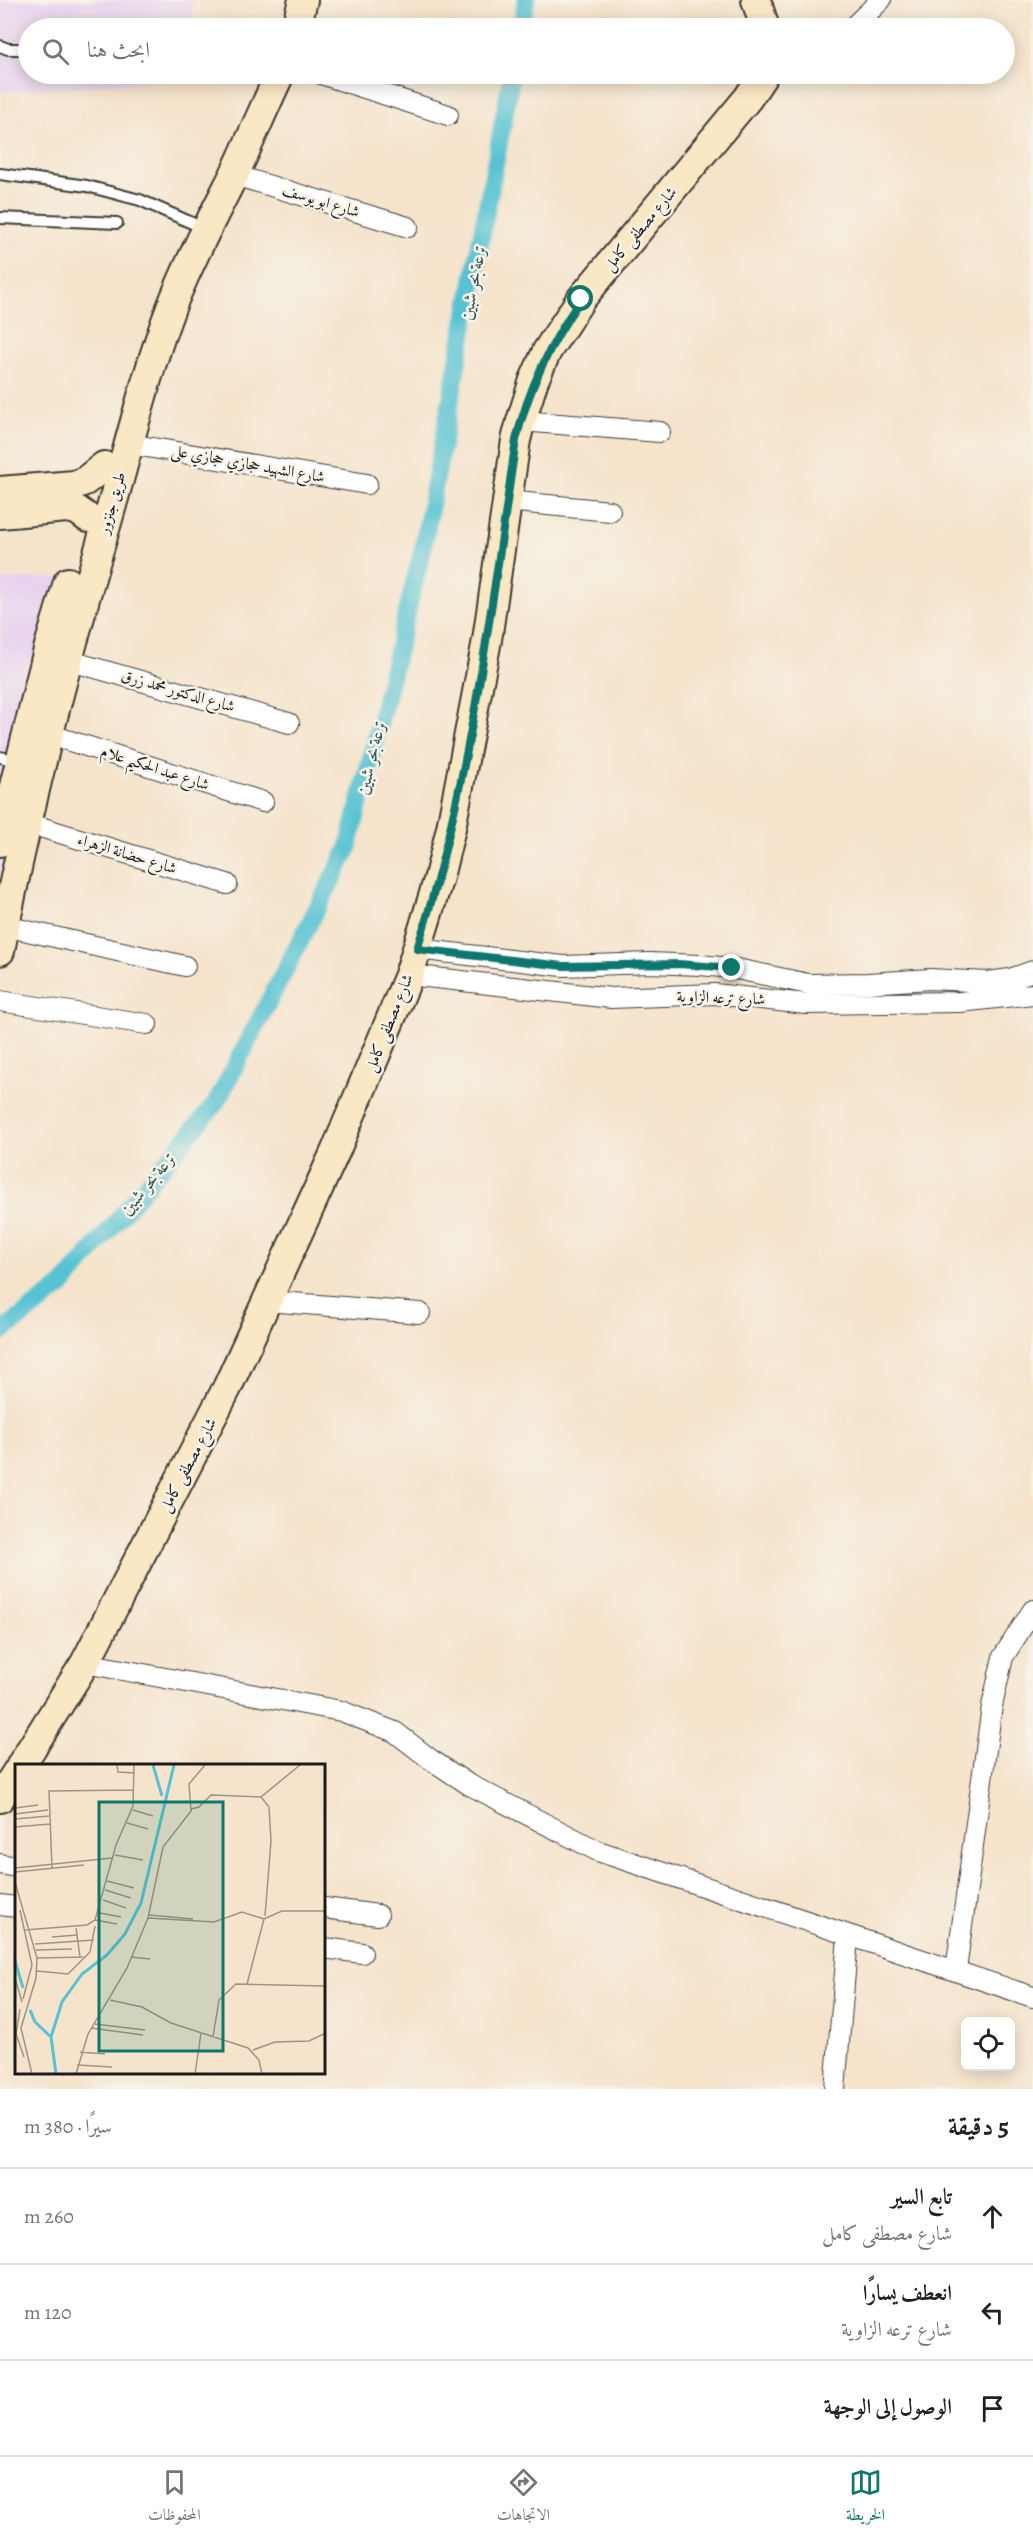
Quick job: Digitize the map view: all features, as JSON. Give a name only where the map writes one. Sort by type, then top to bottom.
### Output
[{"type":"main road","points":[[282,18],[286,0]]},
{"type":"main road","points":[[298,18],[303,0]]},
{"type":"main road","points":[[756,0],[762,18]]},
{"type":"main road","name":"طريق جنزور","points":[[0,842],[10,759],[49,646],[152,316],[192,223],[221,167],[258,84]]},
{"type":"main road","name":"طريق جنزور","points":[[2,939],[48,734],[141,397],[172,306],[203,235],[234,175],[275,84]]},
{"type":"main road","name":"شارع مصطفى كامل","points":[[22,1764],[85,1663],[227,1388],[336,1150],[413,962],[451,828],[487,640],[521,421],[534,380],[563,324],[581,299],[757,84]]},
{"type":"main road","points":[[0,491],[74,485],[85,481],[104,466]]},
{"type":"main road","points":[[0,514],[67,508],[77,510],[88,518]]},
{"type":"main road","points":[[0,1798],[15,1775]]},
{"type":"street","points":[[862,18],[881,0]]},
{"type":"street","points":[[352,84],[448,115]]},
{"type":"street","name":"شارع ابو يوسف","points":[[234,175],[408,227]]},
{"type":"street","points":[[521,421],[660,432]]},
{"type":"street","name":"شارع الشهيد حجازي حجازي على","points":[[129,444],[366,484]]},
{"type":"street","points":[[507,501],[610,511]]},
{"type":"street","name":"شارع الدكتور محمد زرق","points":[[67,660],[289,723]]},
{"type":"street","name":"شارع عبد الحكيم علام","points":[[48,734],[262,802]]},
{"type":"street","name":"شارع حضانة الزهراء","points":[[27,824],[227,884]]},
{"type":"street","points":[[2,939],[185,966]]},
{"type":"street","name":"شارع ترعه الزاوية","points":[[413,962],[563,966],[650,963],[700,965],[732,968],[808,984],[930,979],[988,982],[1010,979],[1033,971]]},
{"type":"street","name":"شارع ترعه الزاوية","points":[[413,962],[611,998],[715,994],[806,1004],[960,1002],[1033,994]]},
{"type":"street","points":[[0,1001],[147,1024]]},
{"type":"street","points":[[267,1301],[420,1313]]},
{"type":"street","points":[[956,1971],[992,1707],[1003,1656],[1033,1610]]},
{"type":"street","points":[[85,1663],[358,1716],[395,1732],[468,1784],[598,1851],[848,1937],[1033,1997]]},
{"type":"street","points":[[0,1864],[15,1867]]},
{"type":"street","points":[[0,1905],[15,1907]]},
{"type":"street","points":[[326,1908],[378,1915]]},
{"type":"street","points":[[835,2089],[848,1937]]},
{"type":"street","points":[[326,1948],[362,1953]]},
{"type":"lane","points":[[0,46],[18,50]]},
{"type":"lane","points":[[0,174],[87,186],[140,200],[192,223]]},
{"type":"lane","points":[[0,218],[117,223]]},
{"type":"shaded area","points":[[0,0],[193,0],[192,18],[18,18],[18,84],[107,84],[0,92]]},
{"type":"shaded area","points":[[74,577],[0,889],[0,580]]},
{"type":"waterway","name":"ترعة بحر شبين","points":[[523,18],[526,0]]},
{"type":"waterway","name":"ترعة بحر شبين","points":[[0,1333],[62,1286],[216,1103],[348,849],[422,552],[510,84]]},
{"type":"route","points":[[581,299],[563,324],[534,380],[516,440],[487,640],[451,828],[417,949],[563,966],[650,963],[732,968]]}]
